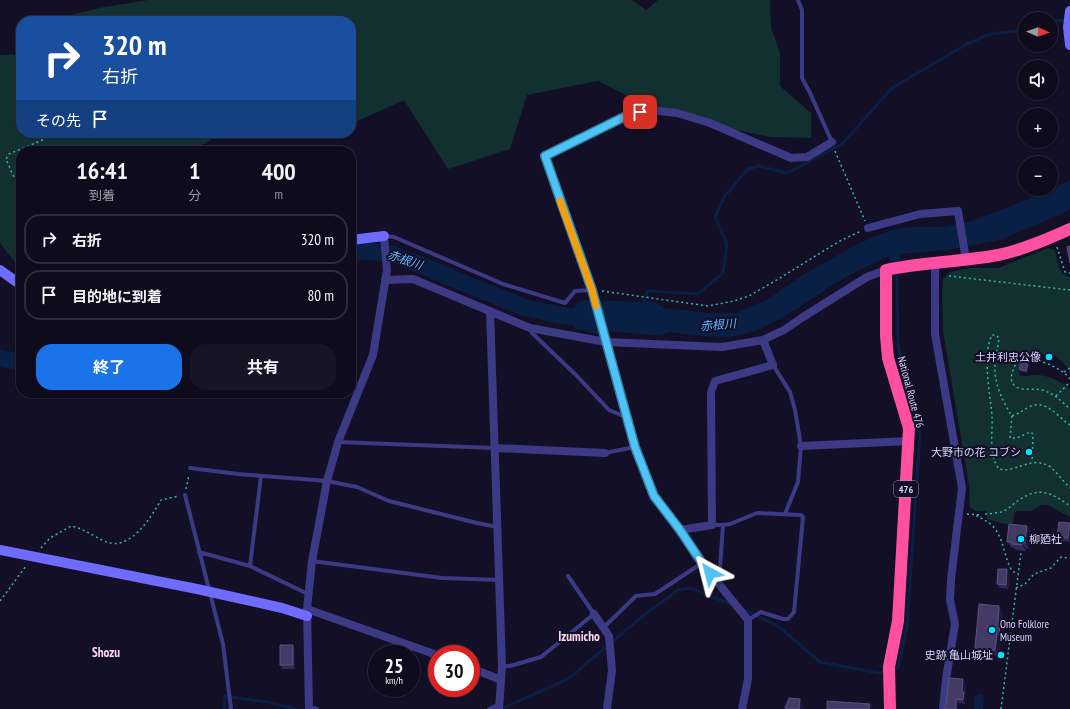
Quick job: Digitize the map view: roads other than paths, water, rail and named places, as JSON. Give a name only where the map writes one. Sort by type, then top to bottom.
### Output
[{"type":"highway","points":[[886,270],[966,257],[999,255],[1034,244],[1070,229]]},
{"type":"highway","name":"National Route 476","points":[[886,270],[886,336],[888,358],[908,423],[909,441],[898,621],[889,667],[890,709]]},
{"type":"street","points":[[1070,10],[1068,27],[1070,44]]},
{"type":"street","points":[[742,709],[748,679],[748,620],[702,563],[680,530],[654,496],[635,447],[593,293],[545,156],[632,113],[649,110],[677,113],[710,123],[791,158],[807,157],[832,142]]},
{"type":"street","points":[[868,228],[920,214],[958,211],[966,257]]},
{"type":"street","points":[[356,240],[384,239],[387,270],[373,355],[356,397]]},
{"type":"street","points":[[935,263],[935,334],[962,488],[951,579],[950,600],[955,624],[946,678],[943,709]]},
{"type":"street","points":[[0,270],[16,281]]},
{"type":"street","points":[[385,280],[414,279],[530,328],[605,339],[722,347],[763,340],[784,330],[868,277],[886,270]]},
{"type":"street","points":[[490,311],[502,666],[500,707]]},
{"type":"street","points":[[680,530],[712,525],[711,392],[715,382],[773,365],[763,340]]},
{"type":"street","points":[[311,708],[307,613],[312,561],[327,480],[338,442],[356,398]]},
{"type":"street","points":[[801,446],[909,441]]},
{"type":"street","points":[[495,448],[605,454]]},
{"type":"street","points":[[0,550],[307,613],[428,652]]},
{"type":"street","points":[[594,614],[609,636],[612,670],[607,709]]},
{"type":"street","points":[[480,672],[501,680]]},
{"type":"lane","points":[[798,0],[802,10],[802,78],[832,142]]},
{"type":"lane","points":[[384,239],[394,237],[503,284],[565,303],[575,290],[593,293]]},
{"type":"lane","points":[[530,328],[532,333],[576,375],[609,410],[627,417]]},
{"type":"lane","points":[[773,365],[790,392],[796,410],[801,446],[798,482],[785,514]]},
{"type":"lane","points":[[338,442],[495,448]]},
{"type":"lane","points":[[605,454],[635,447]]},
{"type":"lane","points":[[190,468],[261,476],[327,480],[357,488],[388,501],[498,527]]},
{"type":"lane","points":[[250,566],[261,476]]},
{"type":"lane","points":[[185,495],[223,644],[230,709]]},
{"type":"lane","points":[[712,525],[723,525],[757,513],[801,515],[804,517],[795,608],[788,619],[783,619],[761,612],[748,620]]},
{"type":"lane","points":[[719,583],[723,525]]},
{"type":"lane","points":[[199,552],[250,566],[308,594]]},
{"type":"lane","points":[[312,561],[442,578],[499,580]]},
{"type":"lane","points":[[604,627],[636,596],[655,594],[702,563]]},
{"type":"lane","points":[[502,666],[510,666],[541,657],[594,614],[568,576]]},
{"type":"lane","points":[[489,709],[500,707]]},
{"type":"water","points":[[1070,180],[1070,209],[1061,214],[1000,240],[947,250],[901,254],[900,262],[890,262],[889,256],[834,284],[779,319],[750,332],[727,337],[668,332],[661,336],[607,331],[596,334],[574,328],[573,308],[579,302],[585,300],[656,302],[663,308],[709,313],[736,313],[768,299],[801,276],[873,237],[892,230],[909,227],[944,227],[968,222],[1036,196],[1058,196],[1058,186]]},
{"type":"water","points":[[978,694],[982,694],[984,698],[983,709],[974,709],[974,697]]},
{"type":"waterway","points":[[1058,21],[1067,20]]},
{"type":"waterway","points":[[644,304],[647,291],[698,294],[723,273],[727,244],[715,217],[724,197],[748,169],[759,166],[787,173],[807,163],[843,143],[892,88],[967,44],[990,34],[1018,31]]},
{"type":"waterway","name":"赤根川","points":[[356,252],[365,251],[393,254],[523,307],[559,315],[597,318]]},
{"type":"waterway","points":[[892,669],[898,668],[907,627],[920,434],[906,383],[898,344],[897,276]]},
{"type":"waterway","name":"赤根川","points":[[0,358],[16,361]]},
{"type":"waterway","points":[[501,709],[568,679],[644,615],[678,590],[690,588],[733,605]]},
{"type":"waterway","points":[[742,609],[778,626],[820,662],[879,673],[886,671]]},
{"type":"waterway","points":[[224,709],[225,696],[267,702],[295,709]]},
{"type":"place","name":"土井利忠公像","points":[[1049,357]]},
{"type":"place","name":"大野市の花 コブシ","points":[[1029,452]]},
{"type":"place","name":"柳廼社","points":[[1021,539]]},
{"type":"place","name":"Ono Folklore Museum","points":[[992,630]]},
{"type":"place","name":"史跡 亀山城址","points":[[1001,655]]},
{"type":"district","name":"Izumicho","points":[[579,636]]},
{"type":"district","name":"Shozu","points":[[106,652]]}]
